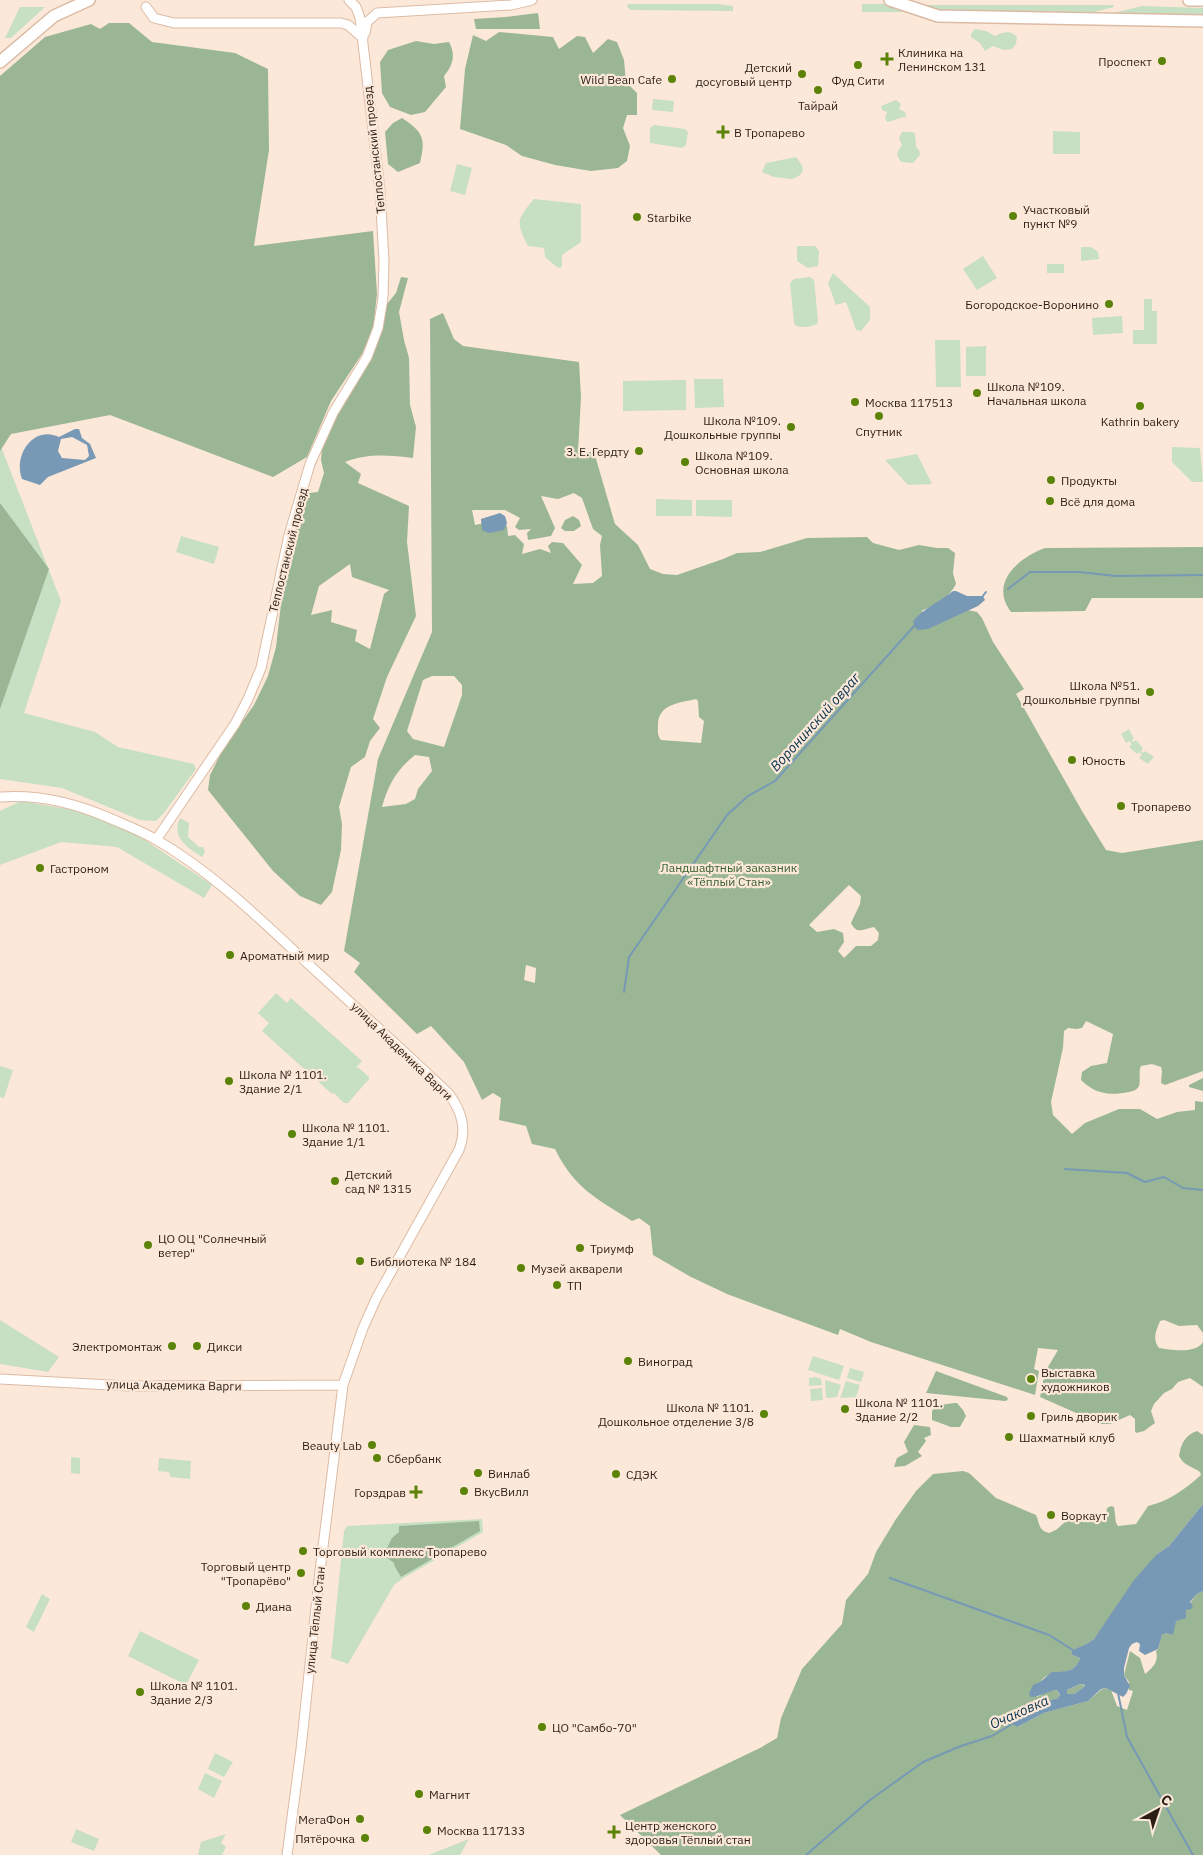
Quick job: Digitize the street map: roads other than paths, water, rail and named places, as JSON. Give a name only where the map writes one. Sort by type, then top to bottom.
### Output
[{"type":"main road","points":[[0,62],[54,16],[89,0]]},
{"type":"main road","points":[[890,0],[938,16],[1203,21]]},
{"type":"main road","points":[[1189,0],[1203,0]]},
{"type":"street","name":"Теплостанский проезд","points":[[156,840],[235,724],[248,699],[261,668],[289,534],[310,464],[333,413],[367,357],[378,328],[383,298],[384,260],[380,190],[360,18],[356,7],[349,0]]},
{"type":"street","points":[[146,7],[154,18],[174,23],[341,23],[348,25],[363,38],[368,22],[377,13],[511,4],[532,0]]},
{"type":"street","name":"улица Академика Варги","points":[[0,797],[18,795],[51,798],[74,804],[130,826],[156,840],[206,874],[272,930],[449,1094],[458,1106],[461,1114],[463,1135],[459,1150],[377,1297],[363,1328],[343,1385],[128,1386],[0,1379]]},
{"type":"street","name":"улица Тёплый Стан","points":[[287,1855],[343,1385]]},
{"type":"water","points":[[79,429],[82,438],[90,444],[96,458],[48,477],[40,485],[22,479],[20,461],[27,445],[41,435],[50,434],[59,437]],"holes":[[[72,437],[87,445],[89,456],[85,460],[62,458],[58,451],[61,439]]]},
{"type":"water","points":[[500,513],[505,516],[507,523],[504,530],[489,533],[482,530],[481,519]]},
{"type":"water","points":[[953,591],[967,596],[983,596],[985,600],[978,606],[928,629],[917,630],[913,621],[917,616]]},
{"type":"water","points":[[1203,1504],[1203,1591],[1197,1594],[1190,1602],[1193,1606],[1191,1609],[1186,1610],[1186,1618],[1176,1621],[1173,1635],[1167,1633],[1162,1635],[1158,1649],[1145,1655],[1139,1651],[1140,1644],[1137,1642],[1129,1648],[1124,1668],[1124,1675],[1130,1686],[1126,1694],[1123,1697],[1106,1688],[1101,1689],[1088,1701],[1044,1713],[1017,1727],[1012,1723],[1013,1720],[1029,1710],[1058,1698],[1060,1695],[1057,1690],[1034,1697],[1031,1697],[1029,1694],[1033,1685],[1052,1672],[1073,1669],[1076,1666],[1080,1658],[1072,1655],[1071,1652],[1094,1639],[1134,1580],[1157,1554],[1169,1546]],"holes":[[[1080,1684],[1085,1685],[1074,1694],[1067,1694],[1067,1690]]]},
{"type":"waterway","name":"Воронинский овраг","points":[[1008,589],[1030,572],[1079,572],[1116,576],[1203,575]]},
{"type":"waterway","name":"Воронинский овраг","points":[[982,597],[986,592]]},
{"type":"waterway","name":"Воронинский овраг","points":[[624,992],[629,957],[727,815],[748,796],[775,781],[915,625]]},
{"type":"waterway","points":[[1065,1169],[1127,1173],[1145,1182],[1164,1177],[1183,1188],[1203,1190]]},
{"type":"waterway","points":[[890,1578],[1049,1635],[1073,1650]]},
{"type":"waterway","points":[[1118,1693],[1127,1737],[1193,1855]]},
{"type":"waterway","name":"Очаковка","points":[[806,1855],[870,1800],[923,1762],[961,1746],[992,1736],[1014,1723]]},
{"type":"place","name":"Клиника на Ленинском 131","points":[[887,59]]},
{"type":"place","name":"Проспект","points":[[1162,61]]},
{"type":"place","name":"Фуд Сити","points":[[858,65]]},
{"type":"place","name":"Детский досуговый центр","points":[[802,74]]},
{"type":"place","name":"Wild Bean Cafe","points":[[672,79]]},
{"type":"place","name":"Тайрай","points":[[818,90]]},
{"type":"place","name":"В Тропарево","points":[[723,132]]},
{"type":"place","name":"Участковый пункт №9","points":[[1013,216]]},
{"type":"place","name":"Starbike","points":[[637,217]]},
{"type":"place","name":"Богородское-Воронино","points":[[1109,304]]},
{"type":"place","name":"Школа №109. Начальная школа","points":[[977,393]]},
{"type":"place","name":"Москва 117513","points":[[855,402]]},
{"type":"place","name":"Kathrin bakery","points":[[1140,406]]},
{"type":"place","name":"Спутник","points":[[879,416]]},
{"type":"place","name":"Школа №109. Дошкольные группы","points":[[791,427]]},
{"type":"place","name":"З. Е. Гердту","points":[[639,451]]},
{"type":"place","name":"Школа №109. Основная школа","points":[[685,462]]},
{"type":"place","name":"Продукты","points":[[1051,480]]},
{"type":"place","name":"Всё для дома","points":[[1050,501]]},
{"type":"place","name":"Школа №51. Дошкольные группы","points":[[1150,692]]},
{"type":"place","name":"Юность","points":[[1072,760]]},
{"type":"place","name":"Тропарево","points":[[1121,806]]},
{"type":"place","name":"Гастроном","points":[[40,868]]},
{"type":"place","name":"Ароматный мир","points":[[230,955]]},
{"type":"place","name":"Школа № 1101. Здание 2/1","points":[[229,1081]]},
{"type":"place","name":"Школа № 1101. Здание 1/1","points":[[292,1134]]},
{"type":"place","name":"Детский сад № 1315","points":[[335,1181]]},
{"type":"place","name":"ЦО ОЦ \"Солнечный ветер\"","points":[[148,1245]]},
{"type":"place","name":"Триумф","points":[[580,1248]]},
{"type":"place","name":"Библиотека № 184","points":[[360,1261]]},
{"type":"place","name":"Музей акварели","points":[[521,1268]]},
{"type":"place","name":"ТП","points":[[557,1285]]},
{"type":"place","name":"Электромонтаж","points":[[172,1346]]},
{"type":"place","name":"Дикси","points":[[197,1346]]},
{"type":"place","name":"Виноград","points":[[628,1361]]},
{"type":"place","name":"Выставка художников","points":[[1031,1379]]},
{"type":"place","name":"Школа № 1101. Здание 2/2","points":[[845,1409]]},
{"type":"place","name":"Школа № 1101. Дошкольное отделение 3/8","points":[[764,1414]]},
{"type":"place","name":"Гриль дворик","points":[[1031,1416]]},
{"type":"place","name":"Шахматный клуб","points":[[1009,1437]]},
{"type":"place","name":"Beauty Lab","points":[[372,1445]]},
{"type":"place","name":"Сбербанк","points":[[377,1458]]},
{"type":"place","name":"Винлаб","points":[[478,1473]]},
{"type":"place","name":"СДЭК","points":[[616,1474]]},
{"type":"place","name":"ВкусВилл","points":[[464,1491]]},
{"type":"place","name":"Горздрав","points":[[416,1492]]},
{"type":"place","name":"Воркаут","points":[[1051,1515]]},
{"type":"place","name":"Торговый комплекс Тропарево","points":[[303,1551]]},
{"type":"place","name":"Торговый центр \"Тропарёво\"","points":[[301,1573]]},
{"type":"place","name":"Диана","points":[[246,1606]]},
{"type":"place","name":"Школа № 1101. Здание 2/3","points":[[140,1692]]},
{"type":"place","name":"ЦО \"Самбо-70\"","points":[[542,1727]]},
{"type":"place","name":"Магнит","points":[[419,1794]]},
{"type":"place","name":"МегаФон","points":[[360,1819]]},
{"type":"place","name":"Москва 117133","points":[[427,1830]]},
{"type":"place","name":"Центр женского здоровья Тёплый стан","points":[[614,1832]]},
{"type":"place","name":"Пятёрочка","points":[[365,1838]]},
{"type":"park label","name":"Ландшафтный заказник «Тёплый Стан»","points":[[729,874]]}]
